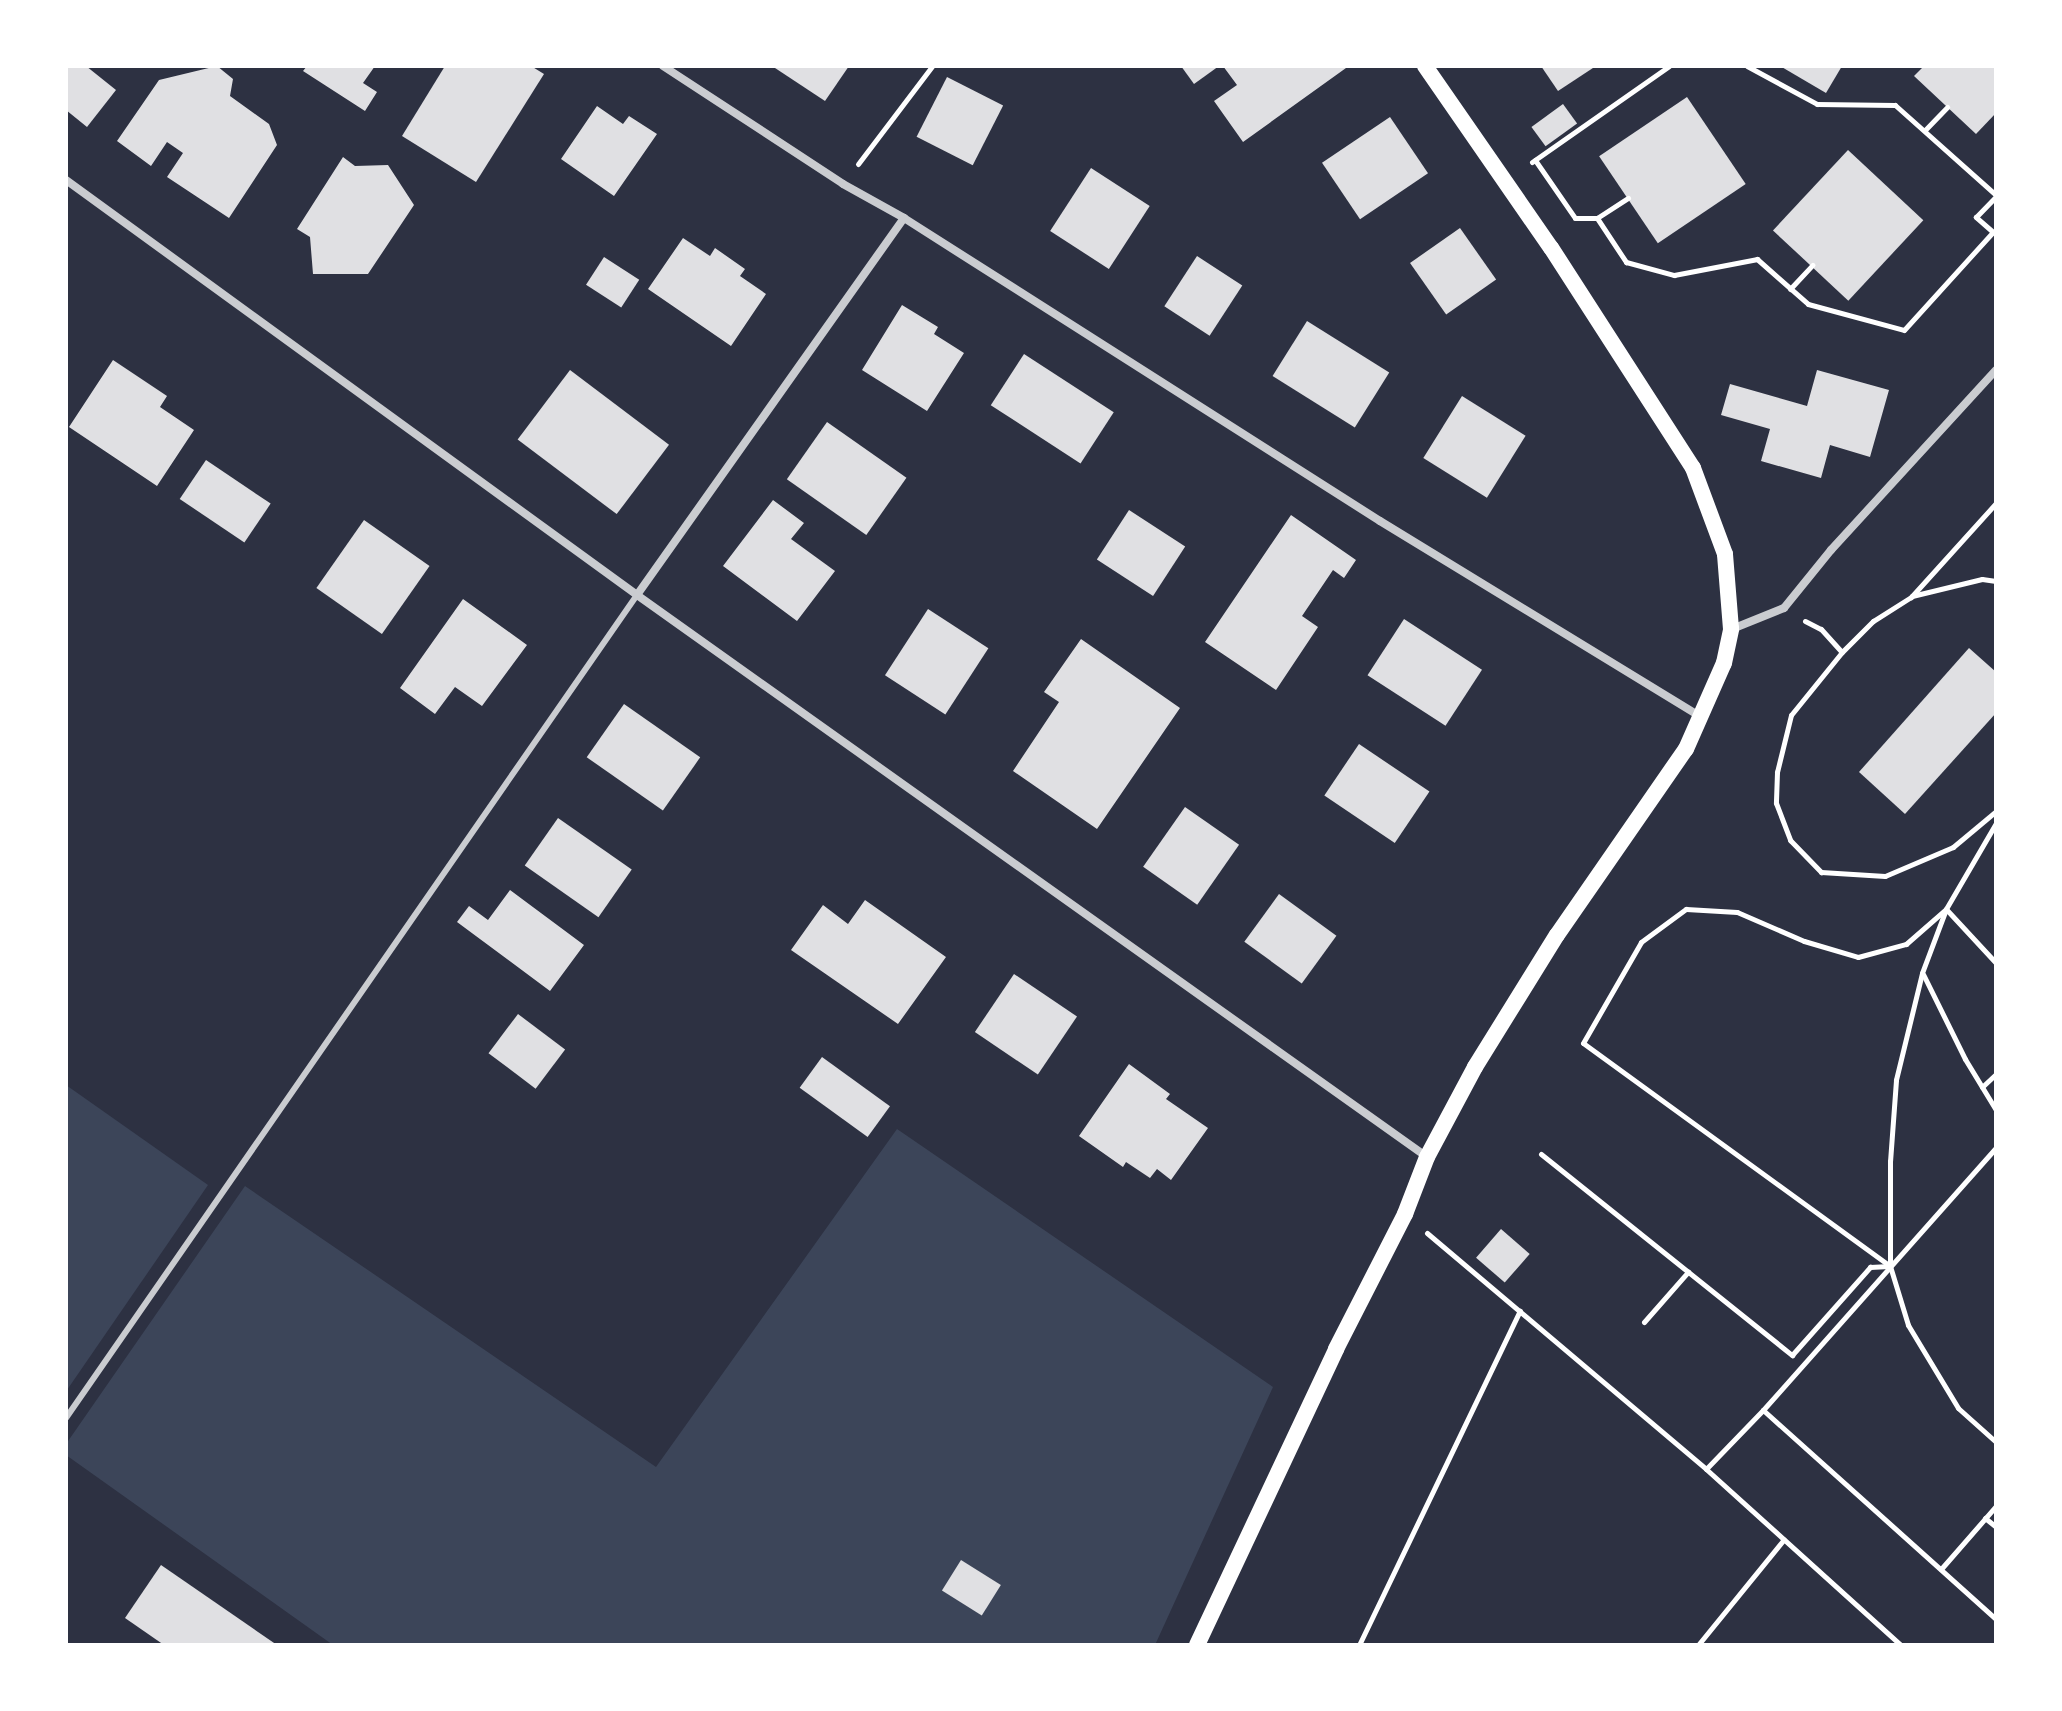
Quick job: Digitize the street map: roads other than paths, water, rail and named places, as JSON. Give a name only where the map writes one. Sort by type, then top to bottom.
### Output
[{"type":"main road","points":[[1197,1645],[1336,1349],[1405,1214],[1427,1157],[1475,1067],[1548,948],[1686,749],[1724,663],[1731,629],[1725,554],[1693,468],[1505,181],[1425,66]]},
{"type":"street","points":[[663,66],[843,184],[904,218],[1380,521],[1700,716]]},
{"type":"street","points":[[66,180],[637,595],[1427,1157]]},
{"type":"street","points":[[637,595],[904,218]]},
{"type":"street","points":[[1731,629],[1784,608],[1831,550],[1996,370]]},
{"type":"lane","points":[[66,1418],[637,595]]}]
